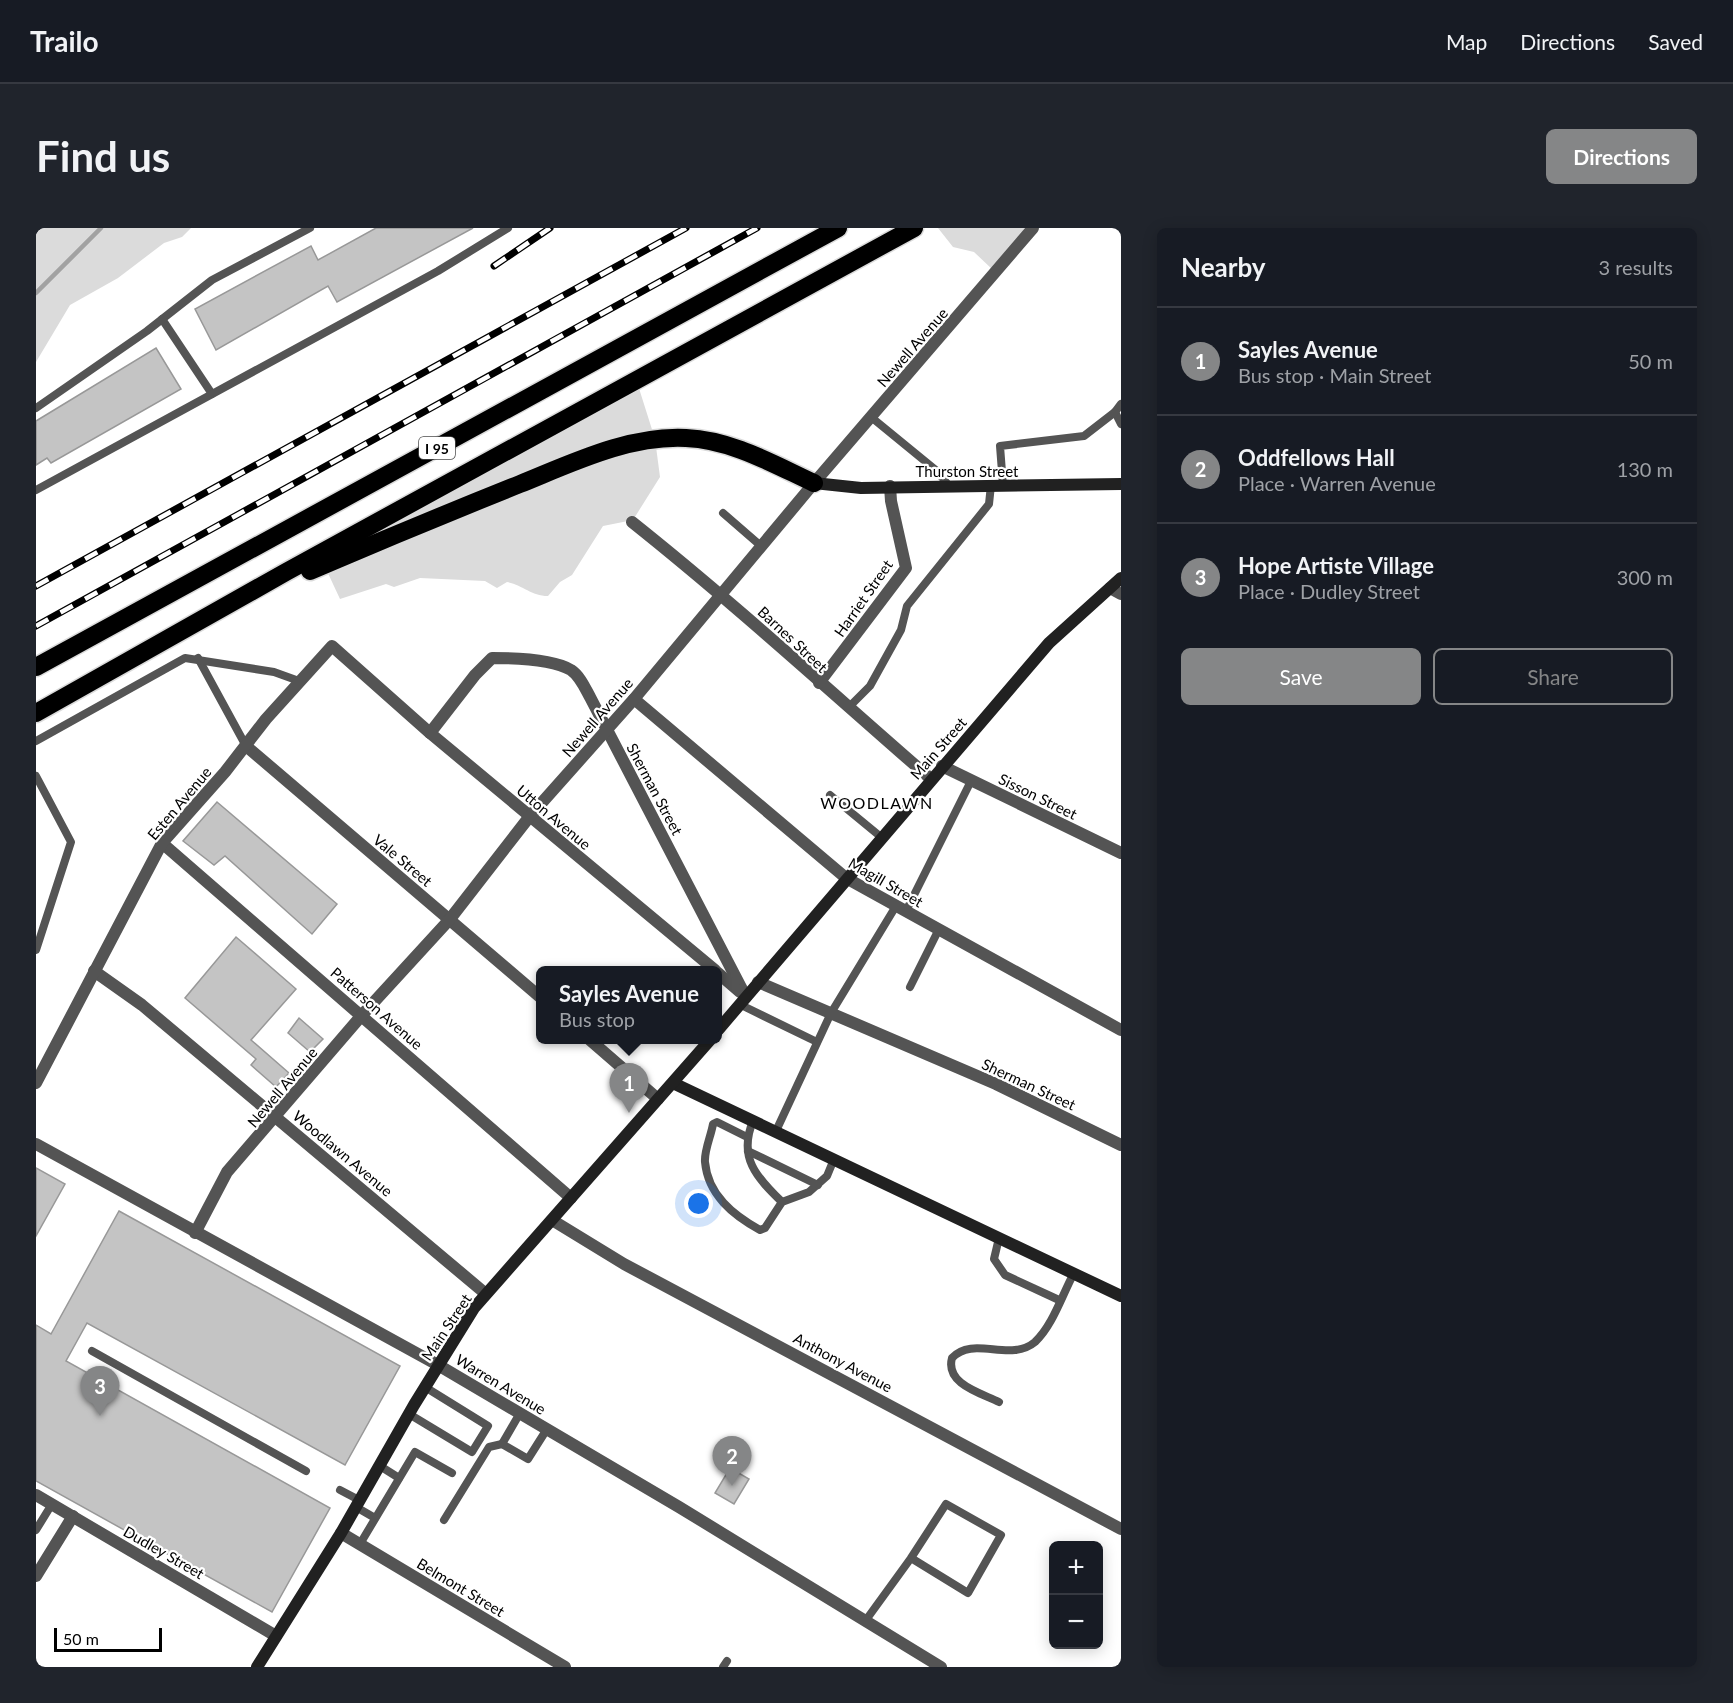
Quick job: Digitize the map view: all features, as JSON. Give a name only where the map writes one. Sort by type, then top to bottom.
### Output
[{"type":"highway","name":"I 95","points":[[36,667],[838,228]]},
{"type":"highway","name":"I 95","points":[[36,713],[914,228]]},
{"type":"highway","points":[[199,621],[404,530],[622,446],[668,438],[704,440],[754,454],[814,483]]},
{"type":"main road","name":"Thurston Street","points":[[814,483],[861,488],[1121,484]]},
{"type":"main road","name":"Main Street","points":[[722,1024],[1049,643],[1116,591],[1121,579]]},
{"type":"main road","name":"Main Street","points":[[258,1667],[341,1533],[438,1365],[486,1294],[707,1044]]},
{"type":"main road","points":[[673,1083],[1121,1296]]},
{"type":"street","name":"Newell Avenue","points":[[195,1233],[227,1172],[362,1014],[450,919],[530,816],[634,699],[814,483],[1033,228]]},
{"type":"street","name":"Harriet Street","points":[[819,683],[906,568],[891,501],[890,486]]},
{"type":"street","name":"Barnes Street","points":[[632,522],[721,593],[819,683],[931,779]]},
{"type":"street","name":"Esten Avenue","points":[[36,1083],[162,843],[299,681],[332,646],[375,684]]},
{"type":"street","name":"Sherman Street","points":[[430,734],[475,675],[492,658],[520,658],[570,669],[578,676],[607,730],[742,1001]]},
{"type":"street","name":"Utton Avenue","points":[[375,684],[430,734],[709,966]]},
{"type":"street","name":"Magill Street","points":[[634,699],[846,878],[1121,1030]]},
{"type":"street","name":"Vale Street","points":[[246,746],[536,994]]},
{"type":"street","name":"Sisson Street","points":[[942,766],[1121,853]]},
{"type":"street","name":"Patterson Avenue","points":[[162,843],[362,1014],[571,1198]]},
{"type":"street","name":"Woodlawn Avenue","points":[[94,971],[142,1005],[486,1294]]},
{"type":"street","name":"Utton Avenue","points":[[722,979],[742,1001]]},
{"type":"street","name":"Sherman Street","points":[[758,982],[996,1084],[1121,1145]]},
{"type":"street","points":[[595,1044],[658,1099]]},
{"type":"street","name":"Warren Avenue","points":[[36,1144],[438,1365],[941,1667]]},
{"type":"street","name":"Anthony Avenue","points":[[552,1220],[624,1264],[1121,1529]]},
{"type":"street","name":"Dudley Street","points":[[36,1495],[276,1636]]},
{"type":"street","points":[[37,1572],[72,1516]]},
{"type":"street","name":"Belmont Street","points":[[341,1533],[565,1667]]},
{"type":"lane","points":[[36,408],[162,319],[212,280],[310,228]]},
{"type":"lane","points":[[36,490],[438,271],[508,228]]},
{"type":"lane","points":[[162,319],[212,394]]},
{"type":"lane","points":[[848,708],[870,686],[901,630],[907,606],[989,504],[997,485],[1000,446],[1084,436],[1121,405]]},
{"type":"lane","points":[[1115,412],[1121,424]]},
{"type":"lane","points":[[871,417],[937,471],[949,486]]},
{"type":"lane","points":[[723,513],[761,546]]},
{"type":"lane","points":[[36,741],[186,658],[198,658],[274,672],[299,681]]},
{"type":"lane","points":[[198,658],[246,746]]},
{"type":"lane","points":[[36,776],[71,842],[36,950]]},
{"type":"lane","points":[[776,1131],[831,1013],[901,908],[971,781]]},
{"type":"lane","points":[[830,795],[881,837]]},
{"type":"lane","points":[[910,987],[939,929]]},
{"type":"lane","points":[[742,1001],[817,1042]]},
{"type":"lane","points":[[753,1121],[747,1137],[753,1170],[782,1202]]},
{"type":"lane","points":[[747,1137],[717,1122],[713,1124],[705,1161],[713,1189],[733,1215],[760,1230],[765,1228],[782,1202],[809,1192],[818,1185],[827,1176],[834,1159]]},
{"type":"lane","points":[[748,1151],[818,1185]]},
{"type":"lane","points":[[999,1238],[994,1259],[1005,1275],[1059,1300]]},
{"type":"lane","points":[[999,1402],[958,1382],[951,1372],[952,1358],[969,1348],[1002,1352],[1022,1349],[1033,1343],[1044,1330],[1074,1273]]},
{"type":"lane","points":[[92,1351],[306,1470]]},
{"type":"lane","points":[[409,1414],[472,1452],[488,1426],[425,1387]]},
{"type":"lane","points":[[502,1444],[520,1413]]},
{"type":"lane","points":[[444,1520],[489,1447],[502,1444],[528,1460],[547,1429]]},
{"type":"lane","points":[[360,1544],[415,1452],[452,1473]]},
{"type":"lane","points":[[380,1466],[399,1478]]},
{"type":"lane","points":[[340,1490],[375,1518]]},
{"type":"lane","points":[[36,1530],[52,1504]]},
{"type":"lane","points":[[866,1620],[911,1558],[945,1504],[1001,1535],[968,1593],[911,1558]]},
{"type":"shaded area","points":[[36,228],[191,228],[182,237],[164,243],[118,278],[70,305],[36,362]]},
{"type":"shaded area","points":[[938,228],[1036,228],[993,270],[974,252],[953,247]]},
{"type":"shaded area","points":[[637,382],[655,439],[660,477],[633,520],[603,526],[572,575],[560,582],[548,596],[507,582],[497,588],[485,581],[420,578],[394,587],[386,584],[340,599],[319,554]]},
{"type":"building","points":[[376,228],[473,228],[337,302],[328,286],[216,350],[195,309],[311,246],[318,260]]},
{"type":"building","points":[[156,348],[181,389],[51,463],[47,458],[36,465],[36,421]]},
{"type":"building","points":[[217,802],[337,904],[312,934],[225,856],[214,865],[183,841]]},
{"type":"building","points":[[236,937],[296,989],[251,1040],[289,1073],[276,1087],[251,1065],[256,1059],[185,998]]},
{"type":"building","points":[[299,1018],[323,1039],[310,1052],[288,1033]]},
{"type":"building","points":[[36,1168],[65,1184],[36,1236]]},
{"type":"building","points":[[119,1211],[400,1366],[345,1465],[87,1323],[66,1361],[330,1508],[272,1612],[36,1481],[36,1325],[51,1334]]},
{"type":"building","points":[[730,1468],[749,1479],[734,1504],[715,1493]]},
{"type":"waterway","points":[[36,293],[101,228]]},
{"type":"railway","points":[[494,266],[550,228]]},
{"type":"railway","points":[[36,586],[686,228]]},
{"type":"railway","points":[[36,626],[757,228]]},
{"type":"place","name":"Sayles Avenue","points":[[629,1113]]},
{"type":"place","name":"Hope Artiste Village","points":[[100,1416]]},
{"type":"place","name":"Oddfellows Hall","points":[[732,1486]]},
{"type":"district","name":"WOODLAWN","points":[[877,802]]}]
